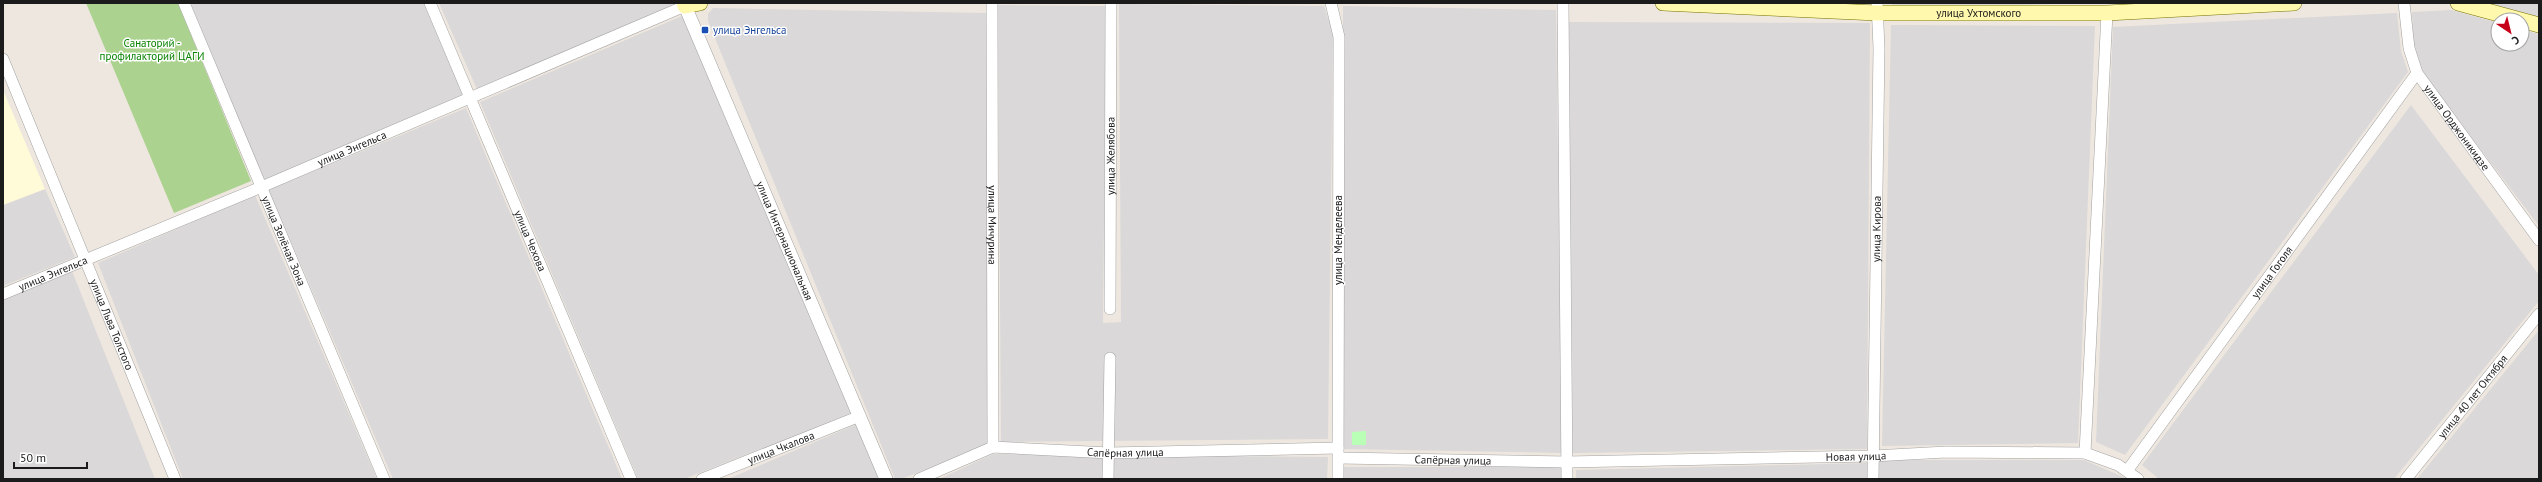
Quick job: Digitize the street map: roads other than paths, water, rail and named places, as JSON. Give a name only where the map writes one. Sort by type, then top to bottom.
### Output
[{"type":"main road","name":"улица Энгельса","points":[[684,4],[700,3]]},
{"type":"main road","name":"улица Ухтомского","points":[[1663,3],[2107,13],[2294,3]]},
{"type":"main road","points":[[2458,3],[2539,25]]},
{"type":"street","name":"улица Зелёная Зона","points":[[184,3],[259,188],[384,479]]},
{"type":"street","name":"улица Чехова","points":[[430,3],[631,479]]},
{"type":"street","name":"улица Мичурина","points":[[992,3],[993,447]]},
{"type":"street","name":"улица Желябова","points":[[1110,309],[1112,3]]},
{"type":"street","name":"улица Менделеева","points":[[1331,3],[1339,37],[1338,479]]},
{"type":"street","points":[[1563,3],[1567,479]]},
{"type":"street","name":"улица Орджоникидзе","points":[[2404,3],[2409,48],[2417,74],[2539,240]]},
{"type":"street","name":"улица Энгельса","points":[[3,294],[471,98],[684,4]]},
{"type":"street","name":"улица Интернациональная","points":[[684,4],[886,479]]},
{"type":"street","name":"улица Кирова","points":[[1873,479],[1879,48],[1877,8]]},
{"type":"street","points":[[2085,453],[2107,13]]},
{"type":"street","name":"улица Льва Толстого","points":[[3,59],[175,479]]},
{"type":"street","name":"улица Гоголя","points":[[2127,471],[2417,74]]},
{"type":"street","name":"улица 40 лет Октября","points":[[2406,479],[2539,314]]},
{"type":"street","points":[[1108,479],[1110,358]]},
{"type":"street","name":"улица Чкалова","points":[[702,479],[860,416]]},
{"type":"street","name":"Сапёрная улица","points":[[919,479],[993,447],[1109,452],[1338,453],[1566,462]]},
{"type":"street","name":"Новая улица","points":[[1566,462],[1873,456],[1946,452],[2085,453],[2106,459],[2138,479]]},
{"type":"place","name":"улица Энгельса","points":[[705,30]]},
{"type":"park label","name":"Санаторий - профилакторий ЦАГИ","points":[[152,49]]}]
